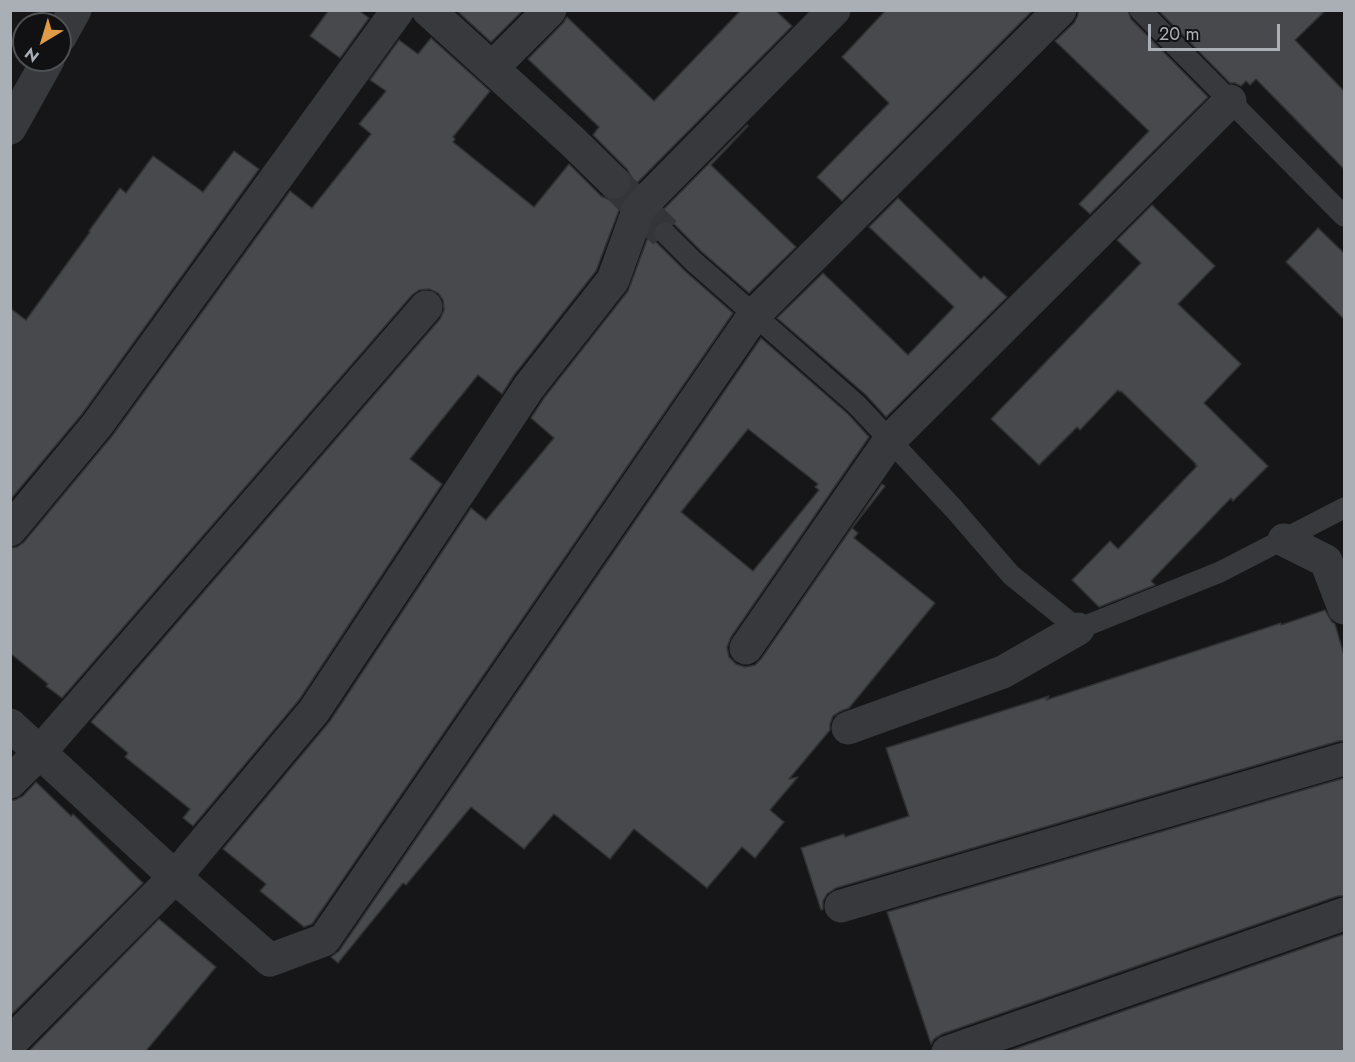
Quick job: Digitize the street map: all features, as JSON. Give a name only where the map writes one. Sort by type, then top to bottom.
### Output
[{"type":"street","points":[[10,530],[97,425],[398,10]]},
{"type":"street","points":[[428,10],[614,182]]},
{"type":"street","points":[[492,68],[550,10]]},
{"type":"street","points":[[10,1042],[175,877],[314,711],[529,387],[613,280],[639,208],[834,10]]},
{"type":"street","points":[[10,725],[175,877],[270,960],[324,940],[754,315],[1060,10]]},
{"type":"street","points":[[10,128],[41,72]]},
{"type":"street","points":[[746,648],[890,440],[1230,101]]},
{"type":"street","points":[[10,782],[40,752],[426,307]]},
{"type":"street","points":[[1284,540],[1335,558],[1344,608]]},
{"type":"street","points":[[848,728],[1003,672],[1078,630]]},
{"type":"street","points":[[841,906],[1344,759]]},
{"type":"street","points":[[948,1052],[1344,914]]},
{"type":"lane","points":[[1140,10],[1344,216]]},
{"type":"lane","points":[[665,233],[693,261],[857,405],[954,508],[1011,575],[1078,630],[1220,572],[1344,508]]},
{"type":"building","points":[[329,10],[358,10],[369,18],[340,58],[310,36]]},
{"type":"building","points":[[456,10],[523,10],[491,42]]},
{"type":"building","points":[[741,10],[775,10],[792,26],[630,190],[632,178],[627,169],[593,135],[599,127],[528,59],[567,17],[654,101]]},
{"type":"building","points":[[886,10],[1033,10],[842,201],[817,177],[889,103],[842,57]]},
{"type":"building","points":[[1078,10],[1128,10],[1131,19],[1208,97],[1090,214],[1079,204],[1149,131],[1055,41],[1074,23]]},
{"type":"building","points":[[1158,10],[1326,10],[1295,40],[1344,91],[1344,169],[1256,79],[1250,85],[1246,81],[1241,86],[1230,83]]},
{"type":"building","points":[[431,38],[490,91],[453,137],[455,139],[453,142],[534,207],[569,164],[601,196],[610,200],[624,197],[596,271],[514,375],[502,394],[478,375],[410,459],[442,484],[299,700],[193,826],[183,818],[190,809],[125,757],[128,753],[91,722],[440,319],[444,310],[443,300],[438,293],[429,289],[419,290],[412,295],[62,698],[10,653],[10,548],[17,547],[24,542],[112,436],[290,191],[312,208],[371,134],[359,124],[386,91],[370,80],[399,40],[418,54]]},
{"type":"building","points":[[747,125],[711,165],[796,247],[749,293],[674,224],[662,221],[656,224],[653,236],[656,242],[733,313],[312,924],[304,927],[260,891],[266,884],[223,849],[330,721],[471,508],[486,520],[554,438],[531,418],[544,398],[628,291],[655,218]]},
{"type":"building","points":[[234,151],[259,169],[82,414],[10,500],[10,308],[26,320],[120,188],[126,193],[153,156],[203,192]]},
{"type":"building","points":[[898,198],[981,279],[984,276],[1007,297],[886,417],[866,395],[777,318],[823,273],[908,355],[954,307],[869,227]]},
{"type":"building","points":[[1152,205],[1215,266],[1178,304],[1241,364],[1204,403],[1268,466],[1233,501],[1231,498],[1151,581],[1155,585],[1099,607],[1072,580],[1110,541],[1118,549],[1197,466],[1196,464],[1118,390],[1080,430],[1077,427],[1039,465],[991,419],[1141,263],[1117,240]]},
{"type":"building","points":[[1318,228],[1344,253],[1344,319],[1286,262]]},
{"type":"building","points":[[761,338],[848,414],[869,437],[731,637],[727,647],[729,657],[736,664],[745,667],[755,665],[761,659],[882,484],[885,486],[852,528],[858,533],[854,538],[935,603],[849,708],[833,716],[830,730],[789,779],[798,777],[770,810],[784,822],[755,858],[742,847],[707,888],[634,829],[610,859],[554,814],[524,849],[471,807],[406,885],[403,883],[338,963],[331,957],[339,951]],"holes":[[[748,429],[818,484],[815,487],[819,490],[753,571],[681,512]]]},
{"type":"building","points":[[1325,610],[1335,624],[1344,655],[1344,741],[836,888],[827,894],[821,910],[801,848],[844,834],[845,837],[909,816],[886,748],[1049,696],[1046,700]]},
{"type":"building","points":[[1344,778],[1344,896],[1338,896],[942,1034],[931,1044],[887,912]]},
{"type":"building","points":[[36,782],[71,816],[73,814],[143,883],[10,1016],[10,800],[23,796]]},
{"type":"building","points":[[159,919],[216,967],[145,1052],[28,1052]]},
{"type":"building","points":[[1344,934],[1344,1052],[1006,1052]]},
{"type":"tunnel","points":[[614,182],[665,233]]}]
